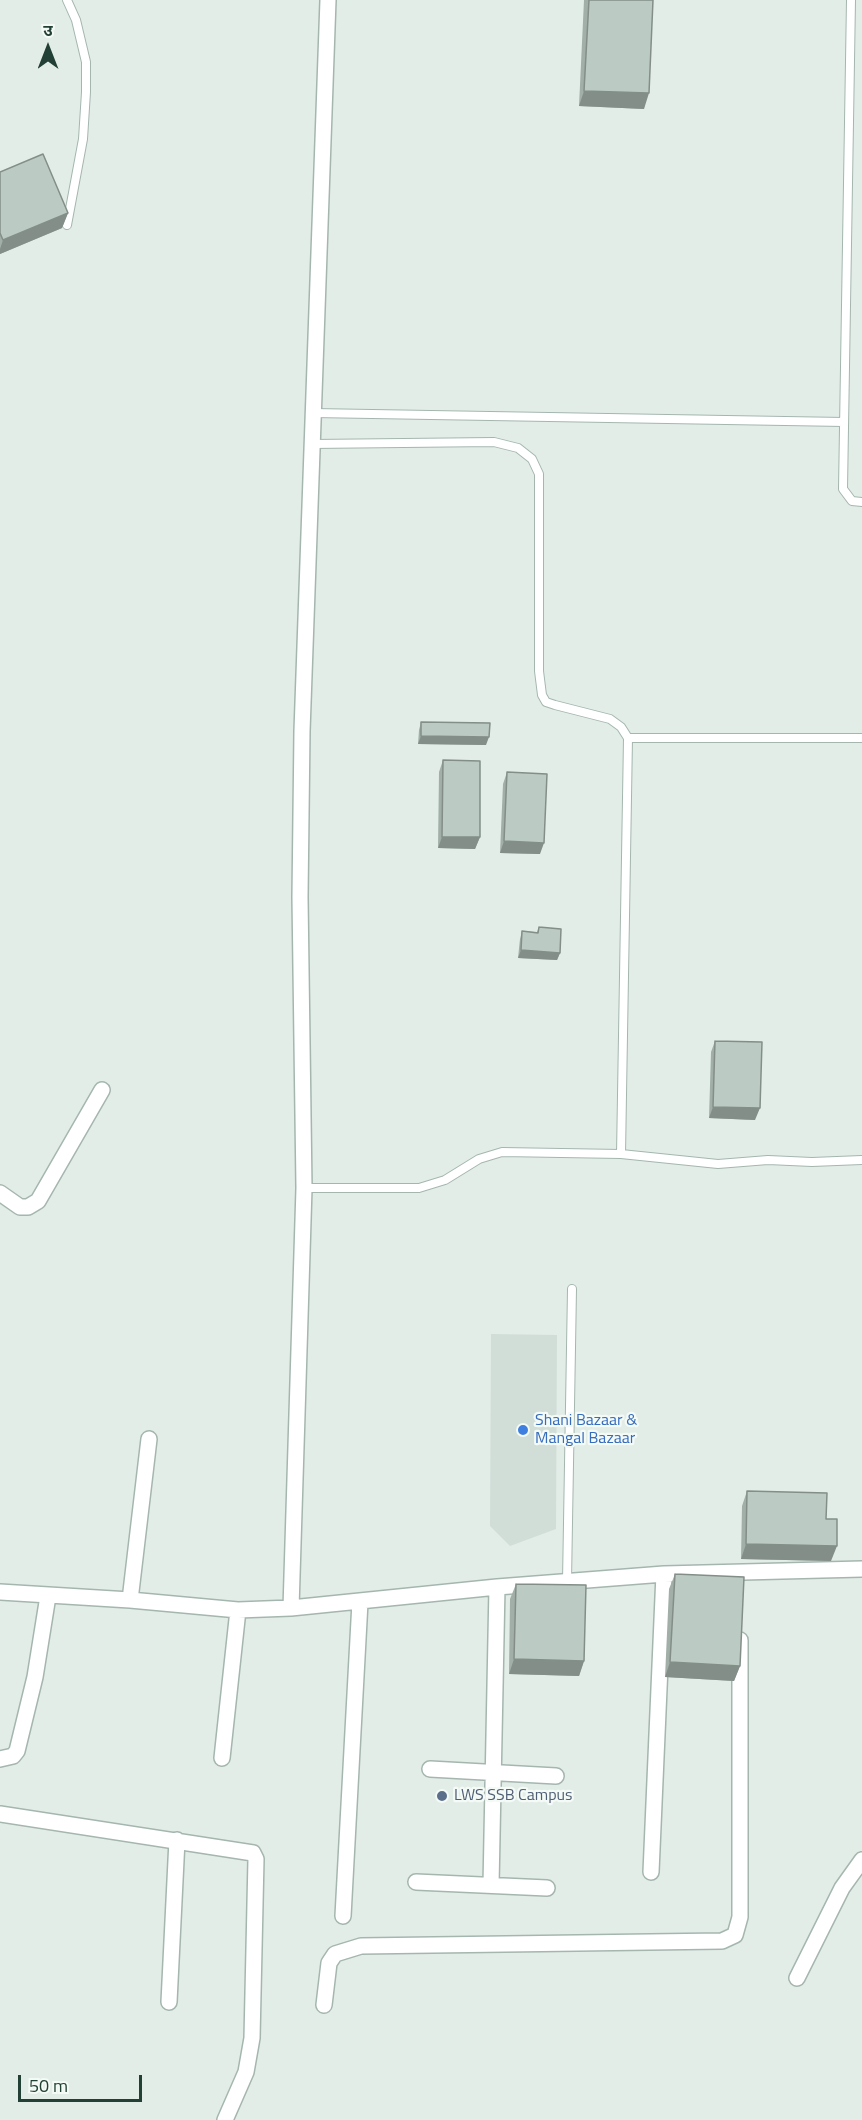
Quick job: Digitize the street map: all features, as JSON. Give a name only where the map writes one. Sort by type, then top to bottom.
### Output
[{"type":"street","points":[[291,1608],[304,1188],[300,897],[301,767],[328,0]]},
{"type":"street","points":[[0,1193],[20,1207],[28,1207],[38,1201],[102,1090]]},
{"type":"street","points":[[130,1600],[149,1439]]},
{"type":"street","points":[[0,1592],[130,1600],[238,1610],[360,1602],[567,1581],[664,1575],[740,1581],[862,1569]]},
{"type":"street","points":[[651,1872],[664,1575]]},
{"type":"street","points":[[491,1885],[497,1587]]},
{"type":"street","points":[[0,1759],[13,1756],[17,1751],[35,1677],[48,1596]]},
{"type":"street","points":[[343,1916],[360,1602]]},
{"type":"street","points":[[222,1758],[238,1610]]},
{"type":"street","points":[[324,2005],[329,1963],[335,1954],[362,1947],[722,1941],[735,1935],[740,1917],[740,1623]]},
{"type":"street","points":[[430,1769],[556,1776]]},
{"type":"street","points":[[0,1814],[249,1851],[256,1859],[252,2038],[246,2072],[225,2120]]},
{"type":"street","points":[[169,2002],[177,1840]]},
{"type":"street","points":[[796,1978],[842,1888],[862,1860]]},
{"type":"street","points":[[416,1882],[547,1888]]},
{"type":"lane","points":[[66,0],[76,20],[86,62],[83,139],[67,225]]},
{"type":"lane","points":[[851,0],[843,489],[848,498],[862,502]]},
{"type":"lane","points":[[313,413],[844,422]]},
{"type":"lane","points":[[312,444],[494,442],[518,448],[532,459],[539,474],[541,493],[539,671],[542,695],[546,702],[610,719],[621,727],[628,738],[621,1154]]},
{"type":"lane","points":[[628,738],[862,738]]},
{"type":"lane","points":[[304,1188],[419,1188],[445,1180],[479,1159],[502,1152],[621,1154],[718,1164],[768,1160],[812,1162],[862,1160]]},
{"type":"lane","points":[[567,1581],[572,1289]]},
{"type":"shaded area","name":"Shani Bazaar & Mangal Bazaar","points":[[491,1334],[557,1335],[556,1529],[510,1546],[490,1526]]},
{"type":"building","points":[[589,0],[653,0],[649,93],[584,91]]},
{"type":"building","points":[[43,154],[68,213],[3,240],[0,233],[0,172]]},
{"type":"building","points":[[421,722],[490,723],[489,737],[421,736]]},
{"type":"building","points":[[443,760],[480,761],[480,837],[442,837]]},
{"type":"building","points":[[507,772],[547,774],[544,843],[504,841]]},
{"type":"building","points":[[539,927],[561,929],[560,953],[521,950],[522,931],[538,933]]},
{"type":"building","points":[[715,1041],[762,1042],[760,1108],[713,1107]]},
{"type":"building","points":[[747,1491],[827,1493],[826,1519],[837,1519],[837,1546],[746,1544]]},
{"type":"building","points":[[675,1574],[744,1577],[740,1666],[670,1662]]},
{"type":"building","points":[[516,1584],[586,1585],[584,1661],[514,1659]]},
{"type":"place","name":"Shani Bazaar & Mangal Bazaar","points":[[523,1430]]},
{"type":"place","name":"LWS SSB Campus","points":[[442,1796]]}]
